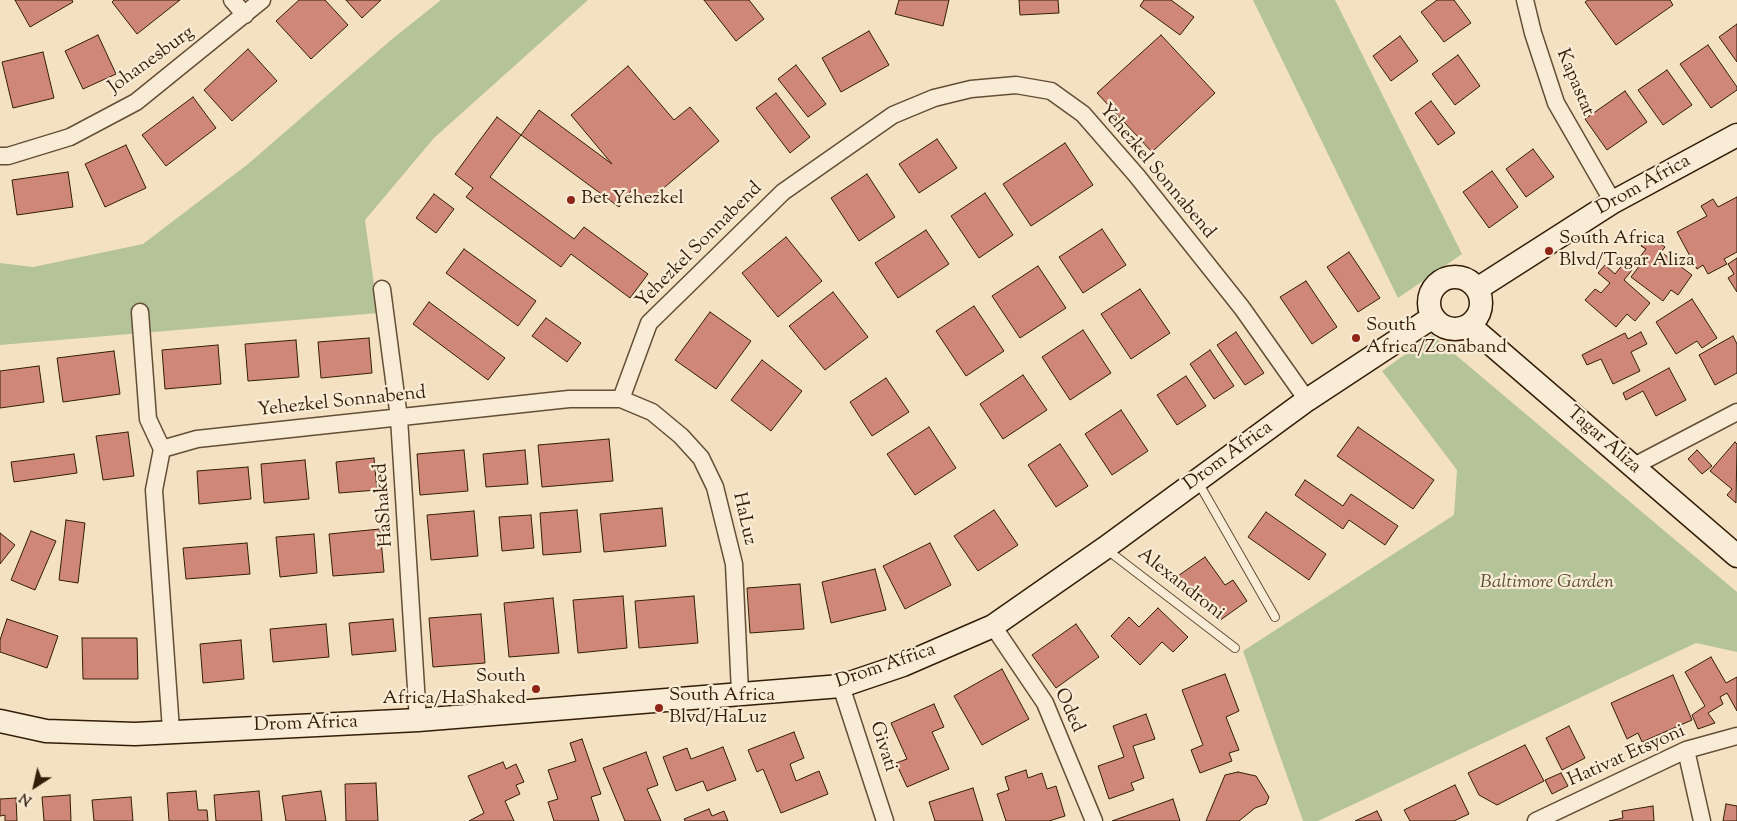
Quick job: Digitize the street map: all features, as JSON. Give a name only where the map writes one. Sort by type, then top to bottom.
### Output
[{"type":"street","points":[[232,0],[245,15]]},
{"type":"street","name":"Johanesburg","points":[[0,156],[8,156],[70,137],[136,102],[262,0]]},
{"type":"street","name":"Kapastat","points":[[1525,0],[1533,33],[1556,104],[1613,202]]},
{"type":"street","name":"Yehezkel Sonnabend","points":[[162,449],[197,439],[569,400],[621,399],[649,323],[783,192],[893,115],[934,98],[971,89],[1016,85],[1051,91],[1083,114],[1137,176],[1242,308],[1307,400]]},
{"type":"street","name":"Drom Africa","points":[[1477,289],[1613,202],[1737,135]]},
{"type":"street","points":[[1448,277],[1465,278],[1477,289],[1482,302],[1481,309],[1478,316],[1469,326],[1453,330],[1438,323],[1433,317],[1428,301],[1430,293],[1441,281],[1448,277]]},
{"type":"street","name":"HaShaked","points":[[382,289],[399,418],[418,720]]},
{"type":"street","points":[[140,312],[148,419],[162,449],[154,490],[172,730]]},
{"type":"street","name":"Drom Africa","points":[[0,721],[46,731],[135,734],[172,730],[418,720],[841,686],[903,665],[993,626],[1105,548],[1307,400],[1433,317]]},
{"type":"street","name":"Tagar Aliza","points":[[1469,326],[1737,556]]},
{"type":"street","name":"HaLuz","points":[[621,399],[652,412],[681,436],[702,458],[715,488],[734,564],[740,693]]},
{"type":"street","points":[[1632,467],[1737,412]]},
{"type":"street","name":"Oded","points":[[993,626],[1045,703],[1094,821]]},
{"type":"street","name":"Givati","points":[[841,686],[885,821]]},
{"type":"street","name":"Hativat Etsyoni","points":[[1536,821],[1686,750],[1737,736]]},
{"type":"street","points":[[1686,750],[1702,821]]},
{"type":"lane","points":[[1197,480],[1275,618]]},
{"type":"lane","name":"Alexandroni","points":[[1105,548],[1236,648]]},
{"type":"green space","points":[[441,0],[588,0],[434,138],[365,220],[378,313],[0,345],[0,263],[33,267],[143,244],[248,164],[391,40]]},
{"type":"green space","points":[[1253,0],[1335,0],[1462,254],[1398,298]]},
{"type":"green space","name":"Baltimore Garden","points":[[1432,335],[1737,592],[1737,652],[1696,643],[1318,821],[1303,821],[1243,651],[1454,515],[1457,470],[1382,371]]},
{"type":"building","points":[[15,0],[72,0],[73,2],[30,27]]},
{"type":"building","points":[[114,0],[180,0],[137,34],[112,2]]},
{"type":"building","points":[[299,0],[325,0],[348,25],[311,59],[276,21]]},
{"type":"building","points":[[346,0],[381,0],[362,18]]},
{"type":"building","points":[[704,0],[749,0],[764,19],[736,41]]},
{"type":"building","points":[[899,0],[949,0],[943,26],[895,14]]},
{"type":"building","points":[[1019,0],[1058,0],[1059,13],[1020,15]]},
{"type":"building","points":[[1144,0],[1171,0],[1194,17],[1180,35],[1140,6]]},
{"type":"building","points":[[1437,0],[1454,0],[1471,23],[1444,42],[1421,12]]},
{"type":"building","points":[[1588,0],[1670,0],[1673,5],[1616,45],[1585,2]]},
{"type":"building","points":[[1737,24],[1737,62],[1719,37]]},
{"type":"building","points":[[869,31],[889,65],[841,92],[822,58]]},
{"type":"building","points":[[98,35],[116,74],[83,89],[65,51]]},
{"type":"building","points":[[1161,35],[1215,93],[1152,152],[1097,93]]},
{"type":"building","points":[[1400,36],[1418,61],[1391,81],[1373,56]]},
{"type":"building","points":[[1708,45],[1737,87],[1737,90],[1711,108],[1680,64]]},
{"type":"building","points":[[248,49],[277,81],[232,121],[204,90]]},
{"type":"building","points":[[43,52],[54,98],[13,108],[2,62]]},
{"type":"building","points":[[1458,55],[1480,86],[1455,105],[1432,74]]},
{"type":"building","points":[[796,65],[826,104],[808,117],[778,79]]},
{"type":"building","points":[[628,66],[674,120],[690,107],[719,141],[646,203],[633,188],[619,207],[521,135],[539,110],[612,164],[571,115]]},
{"type":"building","points":[[1667,70],[1692,105],[1663,125],[1638,90]]},
{"type":"building","points":[[1625,91],[1647,122],[1607,150],[1585,119]]},
{"type":"building","points":[[776,93],[810,137],[790,153],[756,108]]},
{"type":"building","points":[[193,97],[216,128],[166,166],[142,135]]},
{"type":"building","points":[[1431,101],[1455,133],[1438,145],[1415,113]]},
{"type":"building","points":[[497,117],[521,135],[490,177],[574,239],[584,227],[648,274],[630,298],[571,254],[561,267],[466,197],[473,188],[455,174]]},
{"type":"building","points":[[937,139],[957,168],[919,193],[899,164]]},
{"type":"building","points":[[1065,143],[1093,185],[1031,226],[1003,184]]},
{"type":"building","points":[[126,145],[146,188],[105,207],[85,164]]},
{"type":"building","points":[[1533,149],[1554,177],[1526,197],[1506,169]]},
{"type":"building","points":[[1492,171],[1518,207],[1489,228],[1463,192]]},
{"type":"building","points":[[68,172],[73,207],[17,215],[12,180]]},
{"type":"building","points":[[867,174],[895,217],[859,241],[831,198]]},
{"type":"building","points":[[985,193],[1013,235],[979,258],[951,216]]},
{"type":"building","points":[[434,194],[454,209],[436,233],[416,218]]},
{"type":"building","points":[[1737,197],[1737,252],[1724,259],[1727,264],[1708,274],[1703,265],[1697,269],[1677,232],[1707,216],[1701,206],[1713,199],[1718,207]]},
{"type":"building","points":[[1102,229],[1126,265],[1083,293],[1059,257]]},
{"type":"building","points":[[926,230],[949,264],[898,298],[875,263]]},
{"type":"building","points":[[1649,235],[1665,247],[1661,252],[1692,275],[1678,295],[1671,290],[1663,301],[1631,277],[1643,261],[1639,258],[1646,249],[1641,246]]},
{"type":"building","points":[[786,237],[822,281],[778,317],[742,273]]},
{"type":"building","points":[[464,249],[536,301],[518,326],[446,273]]},
{"type":"building","points":[[1349,252],[1380,298],[1358,312],[1327,267]]},
{"type":"building","points":[[1737,258],[1737,292],[1728,278],[1734,274],[1728,264]]},
{"type":"building","points":[[1624,263],[1632,270],[1624,280],[1650,303],[1635,321],[1627,314],[1616,327],[1585,300],[1595,289],[1601,293],[1610,283],[1598,273],[1605,265],[1615,274]]},
{"type":"building","points":[[1038,266],[1066,308],[1020,338],[992,296]]},
{"type":"building","points":[[1306,281],[1337,327],[1312,344],[1280,297]]},
{"type":"building","points":[[1140,289],[1170,333],[1131,359],[1101,314]]},
{"type":"building","points":[[833,292],[868,337],[825,370],[789,326]]},
{"type":"building","points":[[1692,299],[1717,338],[1702,348],[1697,341],[1676,354],[1656,322]]},
{"type":"building","points":[[429,302],[505,358],[488,380],[413,324]]},
{"type":"building","points":[[974,306],[1004,351],[966,376],[936,331]]},
{"type":"building","points":[[710,312],[751,341],[716,389],[675,360]]},
{"type":"building","points":[[546,318],[581,343],[567,362],[532,336]]},
{"type":"building","points":[[1083,330],[1111,373],[1070,400],[1042,357]]},
{"type":"building","points":[[1236,332],[1264,373],[1245,385],[1217,345]]},
{"type":"building","points":[[1641,332],[1647,344],[1631,352],[1640,371],[1613,384],[1601,359],[1587,365],[1582,355],[1625,333],[1628,339]]},
{"type":"building","points":[[1733,336],[1737,344],[1737,373],[1715,385],[1699,355]]},
{"type":"building","points":[[369,338],[372,373],[321,378],[318,342]]},
{"type":"building","points":[[296,340],[299,377],[248,381],[245,344]]},
{"type":"building","points":[[218,345],[221,384],[165,389],[162,350]]},
{"type":"building","points":[[1210,350],[1234,386],[1214,399],[1190,364]]},
{"type":"building","points":[[114,351],[120,394],[63,402],[57,358]]},
{"type":"building","points":[[762,360],[802,391],[771,431],[731,400]]},
{"type":"building","points":[[39,366],[44,402],[0,408],[0,371]]},
{"type":"building","points":[[1669,368],[1686,400],[1656,416],[1643,391],[1626,400],[1623,393]]},
{"type":"building","points":[[1023,375],[1047,410],[1003,439],[980,404]]},
{"type":"building","points":[[1186,376],[1206,406],[1177,425],[1157,395]]},
{"type":"building","points":[[886,378],[909,412],[872,436],[850,402]]},
{"type":"building","points":[[1121,410],[1148,451],[1112,475],[1085,434]]},
{"type":"building","points":[[929,427],[956,468],[915,495],[887,454]]},
{"type":"building","points":[[1358,427],[1434,480],[1413,509],[1337,456]]},
{"type":"building","points":[[128,432],[134,476],[103,480],[96,436]]},
{"type":"building","points":[[609,439],[613,481],[542,487],[538,445]]},
{"type":"building","points":[[1735,442],[1737,444],[1736,503],[1727,495],[1732,489],[1710,471]]},
{"type":"building","points":[[1060,444],[1088,486],[1056,507],[1028,465]]},
{"type":"building","points":[[464,450],[468,491],[420,495],[417,454]]},
{"type":"building","points":[[525,450],[528,484],[486,487],[483,454]]},
{"type":"building","points":[[1697,450],[1712,466],[1702,474],[1688,459]]},
{"type":"building","points":[[74,454],[77,473],[14,482],[11,462]]},
{"type":"building","points":[[374,458],[377,490],[339,493],[336,462]]},
{"type":"building","points":[[305,460],[309,499],[264,503],[261,464]]},
{"type":"building","points":[[248,467],[251,499],[199,504],[197,471]]},
{"type":"building","points":[[1305,480],[1343,506],[1351,494],[1398,526],[1385,545],[1349,520],[1343,529],[1295,495]]},
{"type":"building","points":[[662,508],[666,546],[604,552],[600,514]]},
{"type":"building","points":[[577,510],[581,552],[543,555],[540,513]]},
{"type":"building","points":[[994,510],[1018,545],[978,571],[954,536]]},
{"type":"building","points":[[474,511],[478,556],[431,560],[427,515]]},
{"type":"building","points":[[1266,512],[1326,554],[1309,580],[1248,537]]},
{"type":"building","points":[[531,515],[534,548],[502,551],[499,517]]},
{"type":"building","points":[[66,520],[85,523],[78,583],[59,580]]},
{"type":"building","points":[[380,529],[384,572],[333,576],[329,534]]},
{"type":"building","points":[[31,531],[56,541],[35,590],[11,580]]},
{"type":"building","points":[[0,533],[15,545],[0,564]]},
{"type":"building","points":[[314,534],[317,573],[280,577],[276,537]]},
{"type":"building","points":[[247,543],[250,574],[186,579],[183,548]]},
{"type":"building","points":[[930,543],[951,585],[905,609],[883,566]]},
{"type":"building","points":[[1205,557],[1225,585],[1233,580],[1247,601],[1219,621],[1198,590],[1188,596],[1175,578]]},
{"type":"building","points":[[875,569],[886,610],[831,623],[822,582]]},
{"type":"building","points":[[800,584],[804,629],[750,633],[747,588]]},
{"type":"building","points":[[623,596],[627,648],[578,653],[573,600]]},
{"type":"building","points":[[694,596],[698,643],[639,648],[635,601]]},
{"type":"building","points":[[553,598],[559,653],[509,657],[504,603]]},
{"type":"building","points":[[1158,608],[1188,637],[1173,652],[1162,642],[1140,665],[1111,636],[1129,617],[1139,627]]},
{"type":"building","points":[[481,614],[485,663],[433,667],[429,618]]},
{"type":"building","points":[[7,619],[58,636],[47,668],[0,652],[0,640]]},
{"type":"building","points":[[393,619],[396,651],[352,655],[349,623]]},
{"type":"building","points":[[326,624],[329,657],[273,662],[270,629]]},
{"type":"building","points":[[1076,624],[1099,657],[1056,688],[1032,655]]},
{"type":"building","points":[[82,638],[137,638],[138,679],[83,679]]},
{"type":"building","points":[[241,640],[244,679],[203,683],[200,644]]},
{"type":"building","points":[[1711,657],[1726,683],[1737,677],[1737,711],[1727,693],[1720,697],[1723,704],[1708,713],[1715,723],[1698,729],[1692,715],[1705,706],[1685,672]]},
{"type":"building","points":[[1002,669],[1029,719],[982,745],[954,696]]},
{"type":"building","points":[[1225,674],[1239,711],[1226,717],[1239,750],[1229,753],[1232,761],[1200,773],[1191,750],[1203,745],[1182,690]]},
{"type":"building","points":[[1673,675],[1692,720],[1642,742],[1638,733],[1627,739],[1611,703]]},
{"type":"building","points":[[934,704],[944,727],[932,732],[949,769],[907,787],[896,763],[907,759],[891,723]]},
{"type":"building","points":[[1146,714],[1155,739],[1133,746],[1144,778],[1131,783],[1134,790],[1109,799],[1098,766],[1124,757],[1113,726]]},
{"type":"building","points":[[1569,726],[1585,758],[1562,770],[1546,738]]},
{"type":"building","points":[[794,732],[804,758],[790,764],[796,781],[819,771],[828,794],[781,813],[763,769],[757,772],[748,750]]},
{"type":"building","points":[[582,739],[601,794],[591,797],[599,821],[554,821],[548,802],[558,799],[548,770],[576,761],[570,743]]},
{"type":"building","points":[[1525,745],[1544,781],[1497,805],[1479,795],[1468,773]]},
{"type":"building","points":[[723,747],[736,780],[707,791],[703,781],[676,791],[663,757],[687,748],[691,759]]},
{"type":"building","points":[[646,752],[658,785],[647,789],[661,821],[625,821],[603,768]]},
{"type":"building","points":[[503,762],[506,769],[516,764],[524,782],[516,785],[520,794],[505,801],[514,821],[469,821],[484,813],[468,776]]},
{"type":"building","points":[[1026,770],[1028,778],[1042,773],[1047,789],[1056,786],[1065,816],[1049,821],[1006,821],[997,794],[1009,790],[1005,777]]},
{"type":"building","points":[[1238,772],[1256,776],[1269,797],[1266,804],[1255,808],[1239,821],[1206,821],[1225,775]]},
{"type":"building","points":[[1561,773],[1568,786],[1552,794],[1545,780]]},
{"type":"building","points":[[376,783],[378,821],[346,821],[345,784]]},
{"type":"building","points":[[1455,785],[1469,814],[1454,821],[1410,821],[1404,810]]},
{"type":"building","points":[[973,788],[983,821],[935,821],[929,802]]},
{"type":"building","points":[[196,791],[198,810],[207,810],[208,821],[169,821],[167,793]]},
{"type":"building","points":[[259,791],[262,821],[216,821],[214,795]]},
{"type":"building","points":[[321,791],[326,821],[286,821],[282,796]]},
{"type":"building","points":[[70,795],[71,821],[44,821],[42,797]]},
{"type":"building","points":[[131,797],[133,821],[94,821],[92,800]]},
{"type":"building","points":[[16,798],[17,821],[5,821],[5,815],[0,816],[0,799]]},
{"type":"building","points":[[1173,799],[1180,821],[1112,821]]},
{"type":"building","points":[[1726,804],[1737,806],[1737,821],[1723,821]]},
{"type":"building","points":[[1653,806],[1654,821],[1609,821],[1623,818],[1622,811]]},
{"type":"building","points":[[709,809],[712,816],[724,811],[728,821],[685,821],[684,819]]},
{"type":"building","points":[[1377,811],[1382,821],[1355,821]]},
{"type":"place","name":"Bet Yehezkel","points":[[571,200]]},
{"type":"place","name":"South Africa Blvd/Tagar Aliza","points":[[1549,251]]},
{"type":"place","name":"South Africa/Zonaband","points":[[1356,338]]},
{"type":"place","name":"South Africa/HaShaked","points":[[536,689]]},
{"type":"place","name":"South Africa Blvd/HaLuz","points":[[659,708]]}]
